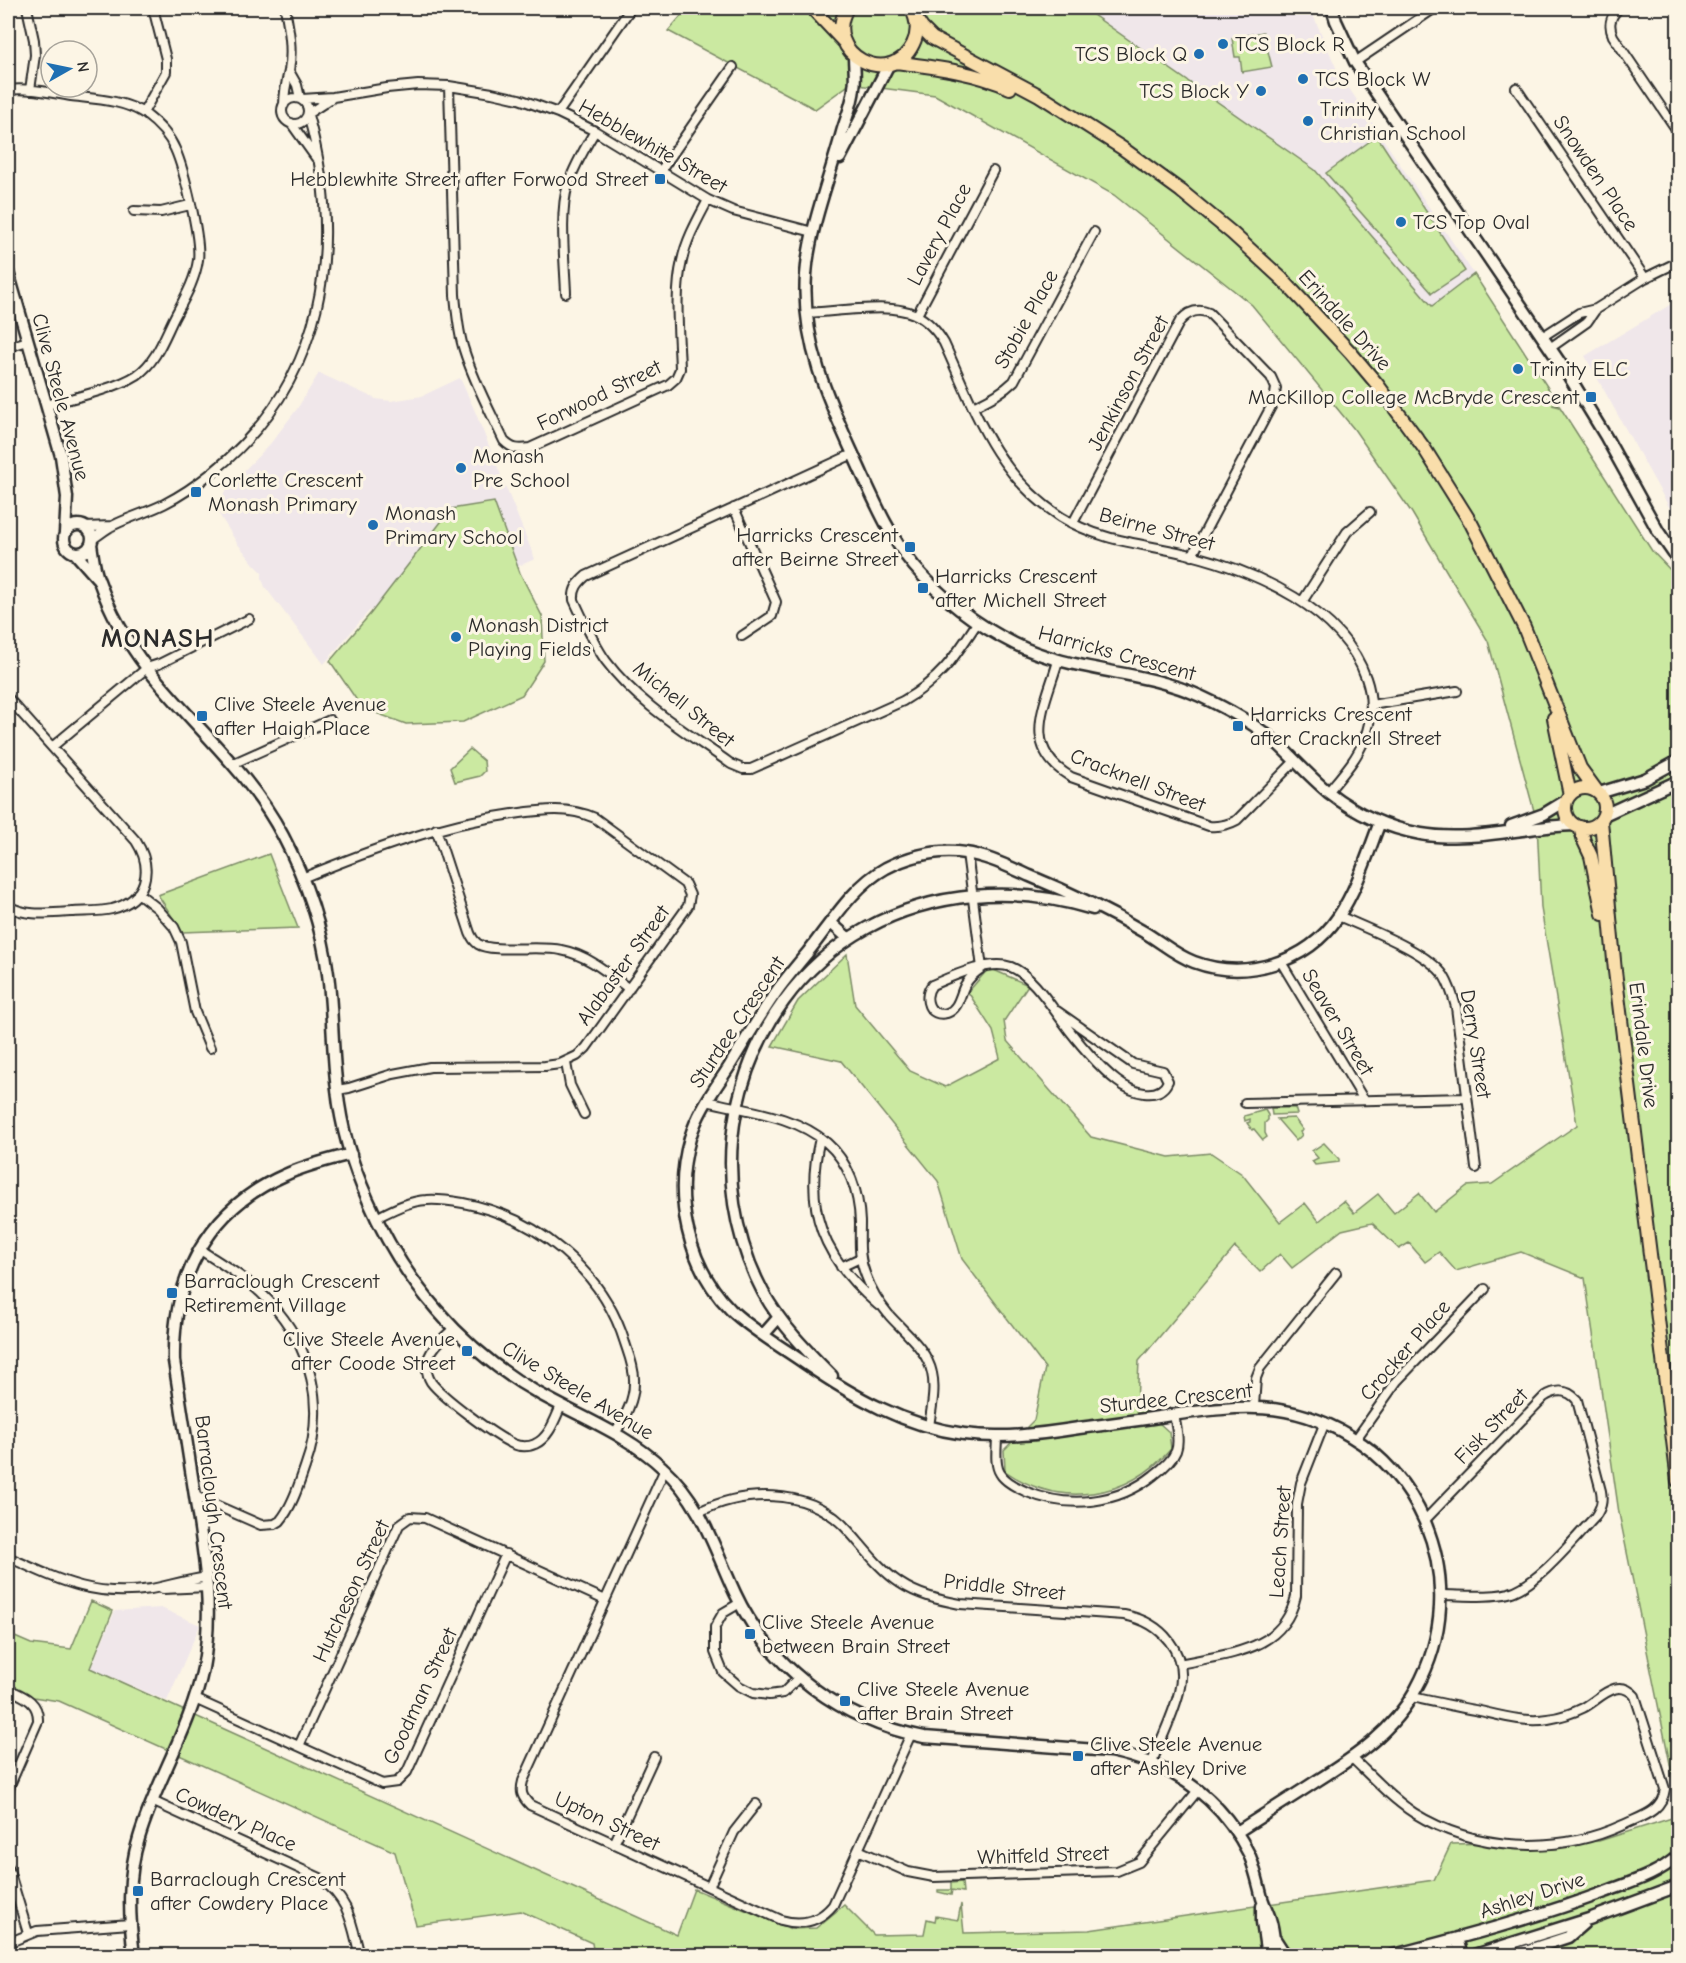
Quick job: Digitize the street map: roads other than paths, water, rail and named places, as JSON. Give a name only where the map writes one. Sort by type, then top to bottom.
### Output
[{"type":"main road","points":[[812,8],[854,56]]},
{"type":"main road","points":[[844,43],[842,23],[847,8]]},
{"type":"main road","points":[[892,63],[905,55],[915,40],[917,28],[914,11]]},
{"type":"main road","name":"Erindale Drive","points":[[914,11],[922,28],[932,38],[1039,95],[1122,148],[1181,191],[1232,233],[1282,279],[1352,353],[1424,447],[1471,523],[1524,627],[1580,768],[1605,804],[1602,818],[1615,970],[1678,1481]]},
{"type":"main road","name":"Erindale Drive","points":[[854,56],[870,64],[892,63],[944,69],[998,82],[1060,110]]},
{"type":"main road","name":"Erindale Drive","points":[[1549,693],[1568,797],[1565,811],[1567,817],[1577,826],[1591,856],[1615,970]]},
{"type":"main road","points":[[1568,797],[1579,788],[1585,787],[1598,792]]},
{"type":"main road","points":[[1577,826],[1592,827],[1602,818]]},
{"type":"street","points":[[27,8],[35,45],[30,90]]},
{"type":"street","points":[[143,113],[163,80],[167,64],[153,8]]},
{"type":"street","points":[[285,8],[291,44],[289,71],[284,87],[283,115],[318,162]]},
{"type":"street","points":[[558,113],[631,8]]},
{"type":"street","points":[[1332,8],[1355,62],[1550,348],[1606,437],[1658,531],[1678,560]]},
{"type":"street","points":[[1355,62],[1435,8]]},
{"type":"street","points":[[1619,8],[1613,14],[1610,22],[1613,36],[1678,132]]},
{"type":"street","name":"Harricks Crescent","points":[[854,56],[854,89],[813,232],[806,272],[806,313],[814,359],[823,388],[853,454],[889,529],[906,555],[939,591],[977,623],[1016,645],[1058,661],[1149,679],[1196,694],[1225,708],[1252,724],[1276,743],[1328,792],[1359,812],[1380,822],[1430,835],[1449,837],[1546,826],[1577,826]]},
{"type":"street","name":"Harricks Crescent","points":[[829,180],[892,63]]},
{"type":"street","points":[[660,172],[733,66]]},
{"type":"street","points":[[114,525],[74,525],[65,533],[65,545],[75,553],[86,550],[91,542],[114,525],[165,503],[213,472],[240,447],[264,419],[293,374],[312,327],[325,266],[326,210],[307,105],[301,99],[297,85],[289,71]]},
{"type":"street","name":"Hebblewhite Street","points":[[301,99],[333,97],[418,85],[449,86],[519,99],[558,113],[595,131],[708,200],[742,213],[813,232]]},
{"type":"street","name":"Forwood Street","points":[[449,86],[455,295],[458,322],[473,375],[504,441],[510,447],[519,450],[530,448],[668,385],[676,378],[680,369],[678,281],[682,259],[708,200]]},
{"type":"street","name":"Snowden Place","points":[[1516,88],[1646,278]]},
{"type":"street","points":[[8,90],[30,90],[112,102],[129,106],[143,113],[164,132],[174,147],[199,249],[196,274],[150,363],[138,374],[124,382],[47,405]]},
{"type":"street","name":"Hebblewhite Street","points":[[308,114],[333,97]]},
{"type":"street","points":[[284,105],[291,98],[301,99]]},
{"type":"street","points":[[291,123],[300,123],[308,114]]},
{"type":"street","points":[[566,293],[564,206],[567,187],[595,131]]},
{"type":"street","name":"Lavery Place","points":[[917,315],[993,171]]},
{"type":"street","points":[[134,211],[161,212],[190,205]]},
{"type":"street","name":"Stobie Place","points":[[973,407],[995,397],[1014,381],[1094,232]]},
{"type":"street","points":[[1542,337],[1678,262]]},
{"type":"street","name":"Clive Steele Avenue","points":[[8,272],[64,470],[67,496],[65,533]]},
{"type":"street","name":"Beirne Street","points":[[806,313],[898,308],[917,315],[938,332],[988,439],[1010,471],[1038,500],[1073,523],[1109,538],[1192,556],[1263,581],[1302,602],[1329,622],[1351,647],[1362,666],[1369,686],[1371,705],[1370,722],[1361,747],[1328,792]]},
{"type":"street","points":[[1550,348],[1587,322],[1596,309]]},
{"type":"street","name":"Jenkinson Street","points":[[1073,523],[1180,321],[1185,315],[1194,311],[1203,311],[1209,313],[1271,377],[1276,388],[1274,401],[1192,556]]},
{"type":"street","points":[[8,347],[28,341]]},
{"type":"street","name":"Michell Street","points":[[853,454],[586,576],[577,584],[573,593],[574,600],[592,638],[606,660],[622,681],[652,708],[736,768],[743,769],[758,767],[921,691],[943,672],[977,623]]},
{"type":"street","name":"Clive Steele Avenue","points":[[67,496],[73,513],[83,526]]},
{"type":"street","points":[[734,508],[776,602],[772,616],[742,636]]},
{"type":"street","points":[[1302,602],[1347,532],[1370,512]]},
{"type":"street","points":[[83,526],[89,531],[91,542]]},
{"type":"street","name":"Clive Steele Avenue","points":[[91,542],[97,578],[117,622],[147,668],[232,764],[264,805],[276,824],[302,878],[320,932],[328,969],[337,1090],[351,1154],[376,1218],[400,1262],[419,1290],[454,1328],[504,1371],[531,1390],[642,1450],[665,1469],[688,1495],[699,1512],[740,1603],[758,1633],[772,1652],[799,1677],[836,1704],[858,1715],[911,1734],[951,1740],[1110,1751],[1152,1762],[1177,1774],[1199,1789],[1220,1809],[1237,1832],[1254,1866],[1262,1899],[1271,1921],[1273,1936],[1269,1954]]},
{"type":"street","name":"Clive Steele Avenue","points":[[75,553],[97,578]]},
{"type":"street","points":[[52,747],[147,668],[249,619]]},
{"type":"street","name":"Cracknell Street","points":[[1058,661],[1039,731],[1041,743],[1049,760],[1071,777],[1209,826],[1219,827],[1237,820],[1295,760]]},
{"type":"street","points":[[1371,705],[1457,691]]},
{"type":"street","points":[[8,698],[136,841],[143,852],[147,870],[138,893],[126,903],[111,909],[39,914],[26,913],[8,906]]},
{"type":"street","points":[[232,764],[330,720]]},
{"type":"street","points":[[1598,792],[1645,779],[1678,761]]},
{"type":"street","points":[[1602,818],[1678,782]]},
{"type":"street","name":"Harricks Crescent","points":[[1491,834],[1544,814],[1568,797]]},
{"type":"street","name":"Alabaster Street","points":[[302,878],[399,840],[436,829],[554,809],[576,811],[595,818],[685,884],[690,895],[688,906],[586,1048],[566,1062]]},
{"type":"street","name":"Sturdee Crescent","points":[[1237,1832],[1352,1758],[1378,1738],[1412,1697],[1428,1666],[1436,1641],[1440,1615],[1438,1567],[1424,1521],[1409,1492],[1393,1470],[1356,1439],[1325,1422],[1299,1413],[1254,1406],[1222,1408],[1038,1434],[997,1437],[929,1428],[899,1418],[830,1380],[733,1311],[717,1293],[704,1273],[693,1248],[687,1226],[682,1188],[684,1163],[696,1121],[778,989],[862,886],[886,869],[904,860],[925,854],[967,853],[993,860],[1079,896],[1151,936],[1180,956],[1208,967],[1239,970],[1260,968],[1281,962],[1314,943],[1328,930],[1339,916],[1351,893],[1380,822]]},
{"type":"street","points":[[436,829],[474,941],[486,947],[553,948],[576,954],[590,961],[629,989]]},
{"type":"street","points":[[967,853],[982,968]]},
{"type":"street","points":[[138,893],[157,908],[174,927],[181,942],[195,1012],[210,1048]]},
{"type":"street","name":"Sturdee Crescent","points":[[848,1390],[809,1353],[779,1317],[754,1274],[737,1220],[731,1165],[737,1108],[750,1063],[772,1017],[811,969],[849,939],[871,926],[912,909],[973,895],[1016,894],[1044,897],[1108,912]]},
{"type":"street","name":"Derry Street","points":[[1339,916],[1418,954],[1444,976],[1452,991],[1456,1007],[1476,1168]]},
{"type":"street","points":[[831,923],[849,939]]},
{"type":"street","name":"Seaver Street","points":[[1281,962],[1364,1100]]},
{"type":"street","points":[[982,968],[968,981],[958,1003],[952,1010],[940,1013],[930,1007],[927,994],[932,985],[967,971],[993,965],[1005,966],[1020,972],[1057,1011],[1133,1064],[1163,1071],[1168,1081],[1165,1087],[1158,1093],[1152,1094],[1137,1091],[1118,1081],[1064,1023],[1057,1011]]},
{"type":"street","points":[[337,1090],[417,1068],[544,1066],[566,1062],[570,1085],[584,1114]]},
{"type":"street","name":"Seaver Street","points":[[1245,1104],[1467,1098]]},
{"type":"street","points":[[707,1101],[788,1121],[829,1145],[840,1158],[854,1186],[860,1215],[860,1258],[873,1292],[888,1314]]},
{"type":"street","points":[[820,1138],[814,1172],[815,1205],[826,1241],[841,1267],[919,1347],[927,1359],[934,1386],[929,1428]]},
{"type":"street","name":"Barraclough Crescent","points":[[134,1956],[129,1901],[138,1839],[195,1699],[207,1640],[207,1582],[174,1360],[173,1335],[183,1285],[199,1249],[224,1217],[257,1190],[285,1175],[351,1154]]},
{"type":"street","points":[[376,1218],[414,1201],[445,1200],[476,1206],[520,1221],[545,1236],[568,1254],[588,1275],[603,1297],[622,1333],[630,1358],[634,1377],[632,1397],[615,1434]]},
{"type":"street","points":[[195,1496],[261,1526],[280,1521],[302,1477],[311,1452],[316,1402],[312,1377],[304,1353],[285,1320],[248,1282],[199,1249]]},
{"type":"street","points":[[841,1267],[860,1258]]},
{"type":"street","points":[[1254,1406],[1256,1378],[1260,1368],[1336,1273]]},
{"type":"street","name":"Crocker Place","points":[[1356,1439],[1396,1381],[1485,1289]]},
{"type":"street","points":[[764,1334],[779,1317]]},
{"type":"street","points":[[454,1328],[435,1347],[426,1365],[432,1383],[464,1411],[513,1444],[528,1446],[536,1444],[547,1434],[561,1406]]},
{"type":"street","name":"Fisk Street","points":[[1424,1521],[1544,1396],[1562,1391],[1571,1394],[1577,1400],[1602,1491],[1600,1509],[1595,1517],[1538,1576],[1522,1588],[1501,1594],[1440,1595]]},
{"type":"street","points":[[997,1437],[997,1466],[1000,1473],[1013,1484],[1039,1497],[1058,1501],[1097,1500],[1128,1491],[1146,1482],[1161,1470],[1177,1450],[1178,1440],[1174,1415]]},
{"type":"street","name":"Leach Street","points":[[1180,1664],[1255,1647],[1269,1639],[1286,1623],[1293,1610],[1296,1596],[1297,1504],[1300,1483],[1325,1422]]},
{"type":"street","name":"Upton Street","points":[[665,1469],[523,1781],[522,1796],[530,1806],[781,1920],[792,1924],[805,1923],[826,1914],[833,1905],[911,1734]]},
{"type":"street","name":"Priddle Street","points":[[699,1512],[728,1501],[758,1496],[779,1497],[808,1504],[841,1523],[884,1571],[918,1593],[960,1604],[1131,1617],[1146,1622],[1164,1634],[1173,1645],[1180,1664],[1181,1678],[1179,1692],[1152,1762]]},
{"type":"street","name":"Hutcheson Street","points":[[299,1746],[402,1521],[410,1517],[425,1518],[606,1600]]},
{"type":"street","name":"Goodman Street","points":[[195,1699],[382,1784],[391,1784],[404,1777],[506,1554]]},
{"type":"street","points":[[8,1557],[64,1582],[83,1588],[114,1592],[207,1582]]},
{"type":"street","points":[[740,1603],[723,1613],[715,1627],[716,1652],[723,1672],[739,1686],[753,1693],[769,1695],[783,1693],[799,1677]]},
{"type":"street","points":[[1352,1758],[1393,1797],[1413,1812],[1462,1835],[1488,1841],[1545,1844],[1587,1837],[1654,1810],[1664,1799],[1665,1789],[1635,1696],[1626,1689],[1616,1688],[1606,1691],[1582,1708],[1566,1715],[1539,1720],[1512,1718],[1412,1697]]},
{"type":"street","points":[[8,1689],[34,1702],[39,1713],[38,1721],[8,1795]]},
{"type":"street","points":[[614,1845],[654,1757]]},
{"type":"street","name":"Whitfeld Street","points":[[858,1850],[908,1872],[934,1877],[1117,1871],[1139,1862],[1199,1789]]},
{"type":"street","name":"Cowdery Place","points":[[152,1801],[320,1878],[332,1887],[346,1906],[360,1956]]},
{"type":"street","points":[[709,1887],[734,1832],[756,1804]]},
{"type":"street","name":"Ashley Drive","points":[[1390,1956],[1514,1922],[1646,1877],[1671,1863],[1678,1856]]},
{"type":"street","points":[[8,1867],[28,1933]]},
{"type":"street","name":"Ashley Drive","points":[[1471,1956],[1544,1939],[1589,1919],[1678,1886]]},
{"type":"street","name":"Clive Steele Avenue","points":[[1262,1899],[1262,1922],[1269,1954]]},
{"type":"street","points":[[8,1943],[28,1933],[55,1928],[130,1924]]},
{"type":"street","points":[[1273,1936],[1286,1956]]},
{"type":"street","points":[[1452,1939],[1452,1956]]},
{"type":"street","points":[[1452,1939],[1462,1956]]},
{"type":"street","points":[[1510,1956],[1521,1946]]},
{"type":"place","name":"TCS Block R","points":[[1223,44]]},
{"type":"place","name":"TCS Block Q","points":[[1199,54]]},
{"type":"place","name":"TCS Block W","points":[[1303,79]]},
{"type":"place","name":"TCS Block Y","points":[[1261,91]]},
{"type":"place","name":"Trinity Christian School","points":[[1308,121]]},
{"type":"place","name":"Hebblewhite Street after Forwood Street","points":[[660,179]]},
{"type":"place","name":"TCS Top Oval","points":[[1401,222]]},
{"type":"place","name":"Trinity ELC","points":[[1518,369]]},
{"type":"place","name":"MacKillop College McBryde Crescent","points":[[1591,397]]},
{"type":"place","name":"Monash Pre School","points":[[461,468]]},
{"type":"place","name":"Corlette Crescent Monash Primary","points":[[196,492]]},
{"type":"place","name":"Monash Primary School","points":[[373,525]]},
{"type":"place","name":"Harricks Crescent after Beirne Street","points":[[910,547]]},
{"type":"place","name":"Harricks Crescent after Michell Street","points":[[923,588]]},
{"type":"place","name":"Monash District Playing Fields","points":[[456,637]]},
{"type":"place","name":"Clive Steele Avenue after Haigh Place","points":[[202,716]]},
{"type":"place","name":"Harricks Crescent after Cracknell Street","points":[[1238,726]]},
{"type":"place","name":"Barraclough Crescent Retirement Village","points":[[172,1293]]},
{"type":"place","name":"Clive Steele Avenue after Coode Street","points":[[467,1351]]},
{"type":"place","name":"Clive Steele Avenue between Brain Street","points":[[750,1634]]},
{"type":"place","name":"Clive Steele Avenue after Brain Street","points":[[845,1701]]},
{"type":"place","name":"Clive Steele Avenue after Ashley Drive","points":[[1078,1756]]},
{"type":"place","name":"Barraclough Crescent after Cowdery Place","points":[[138,1891]]},
{"type":"district","name":"MONASH","points":[[158,638]]}]
